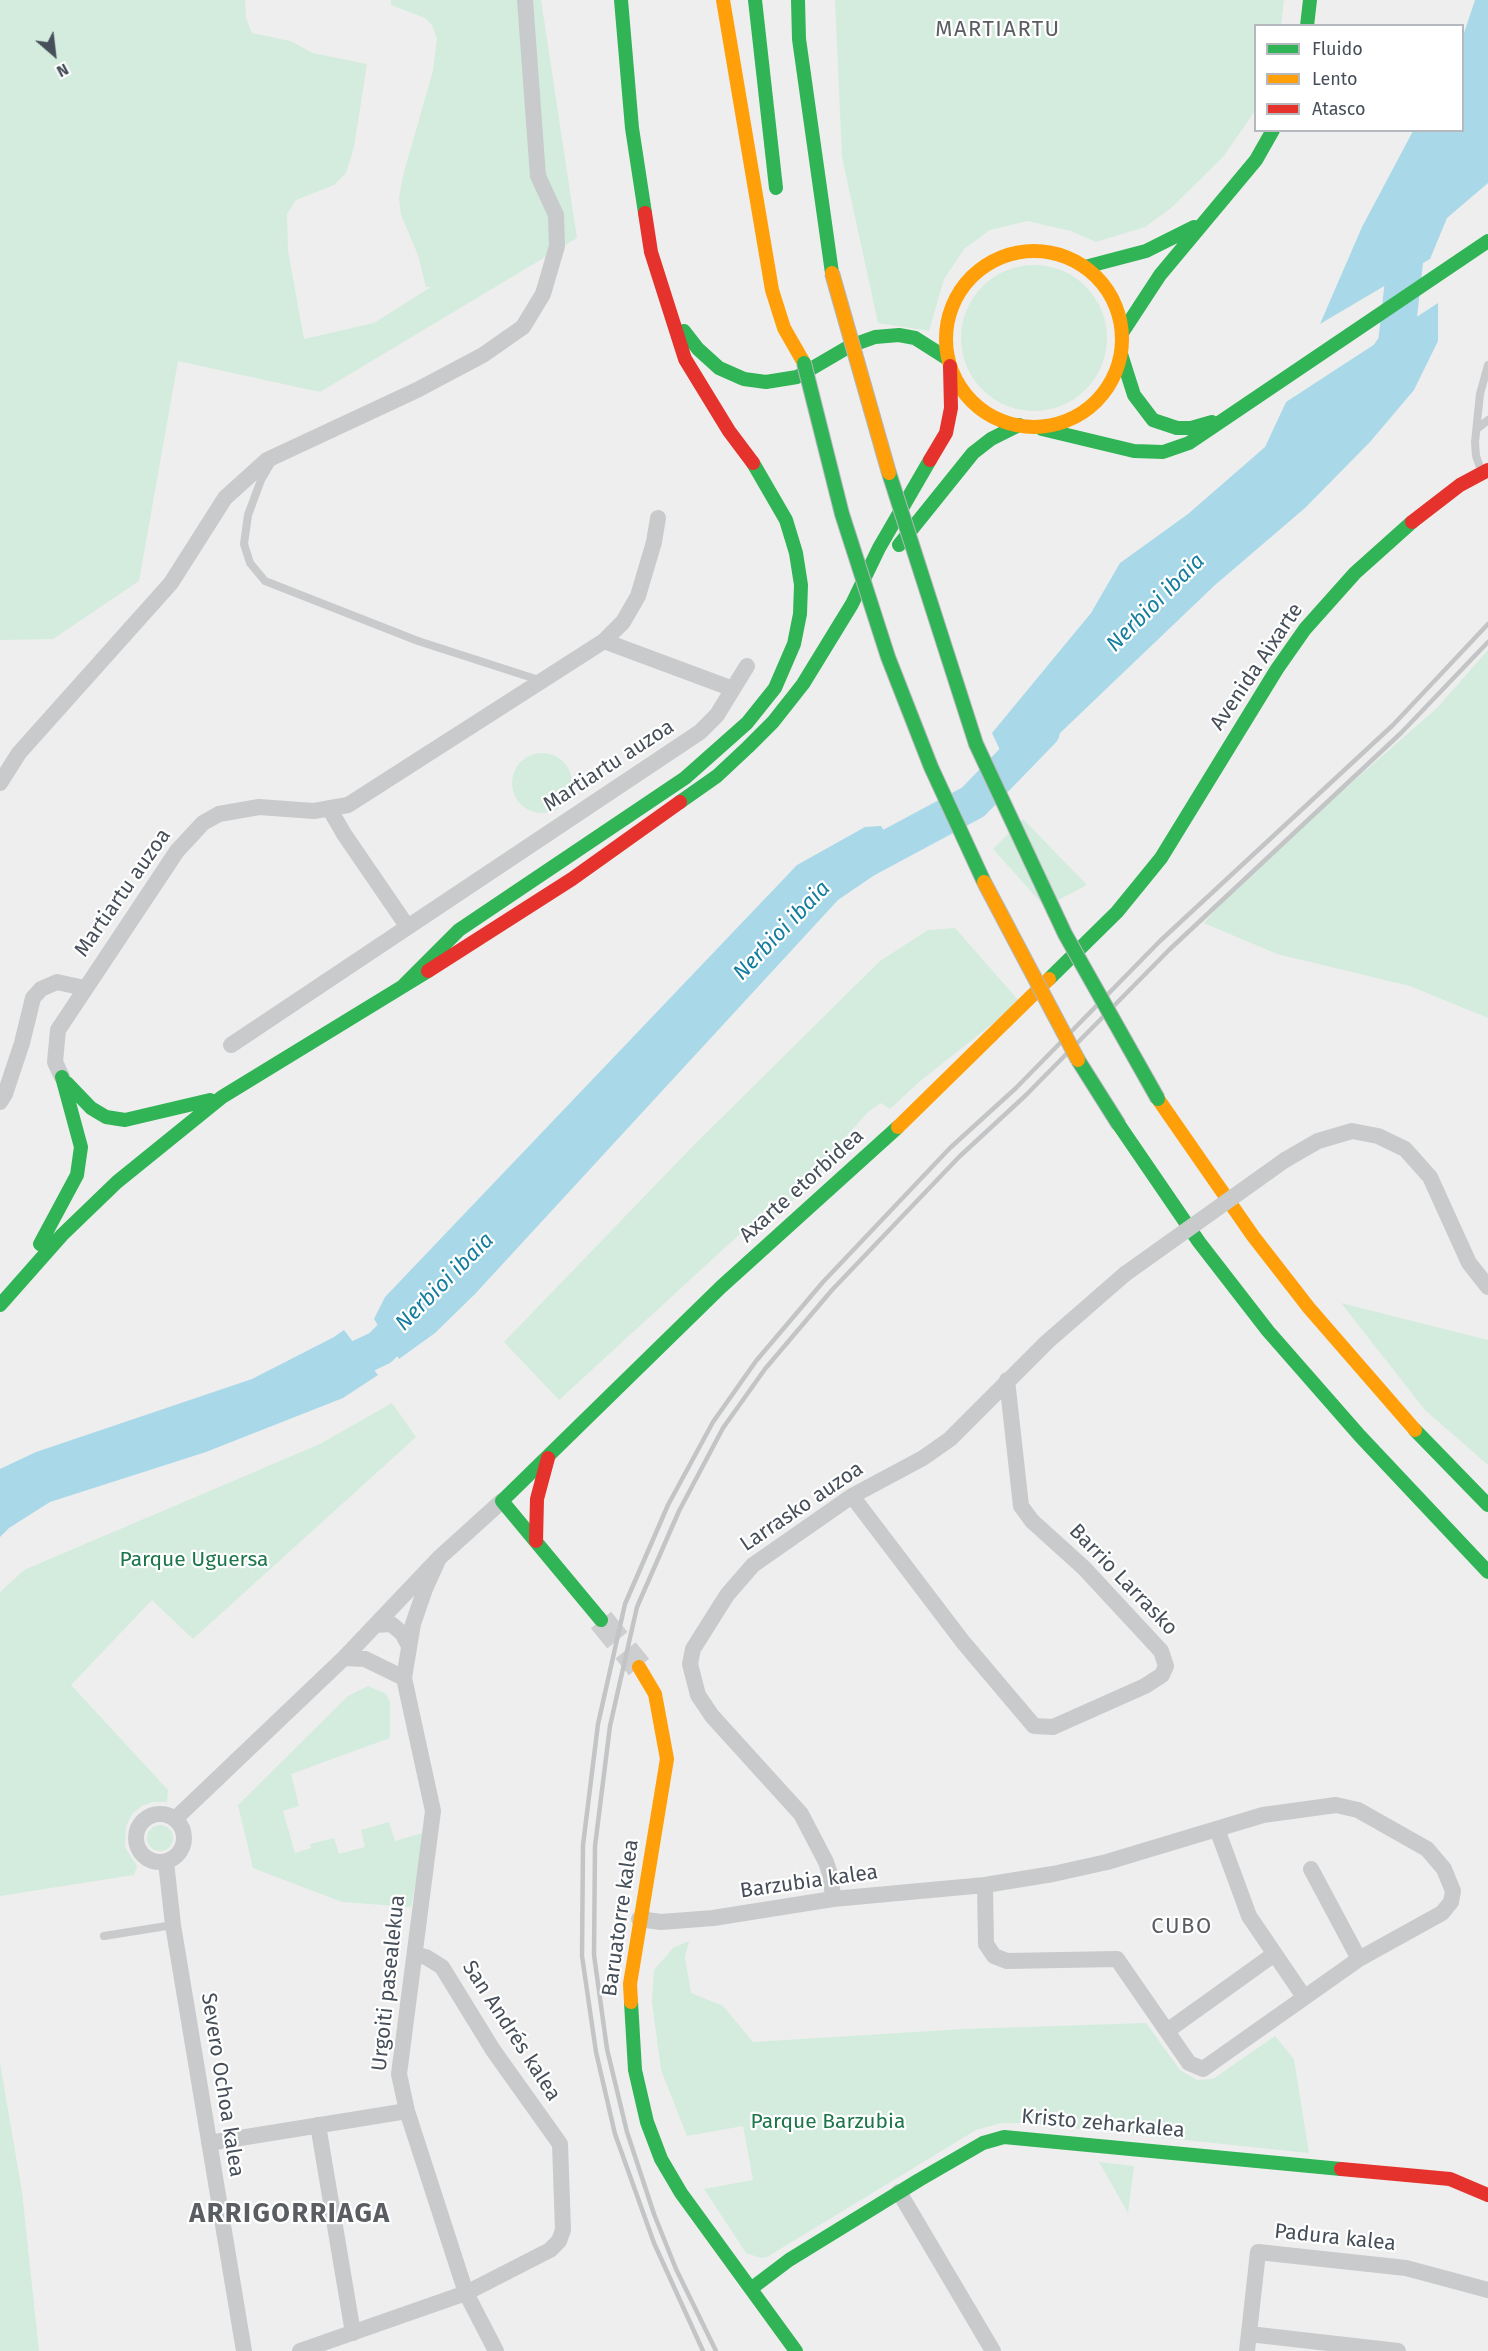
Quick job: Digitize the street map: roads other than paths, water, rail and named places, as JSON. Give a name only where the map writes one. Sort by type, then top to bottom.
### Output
[{"type":"main road","points":[[402,987],[459,930],[685,778],[747,723],[775,688],[786,667],[800,614],[801,585],[796,553],[786,520],[770,491],[685,359],[651,252],[643,209],[621,0]]},
{"type":"main road","points":[[723,0],[772,290],[784,328],[804,363]]},
{"type":"main road","points":[[755,0],[778,204]]},
{"type":"main road","points":[[798,0],[801,50],[832,273],[870,414],[976,744],[1065,934],[1158,1099],[1253,1236],[1309,1308],[1382,1394],[1488,1505]]},
{"type":"main road","points":[[1307,24],[1310,0]]},
{"type":"main road","points":[[825,119],[830,154]]},
{"type":"main road","points":[[1122,333],[1160,276],[1256,160],[1272,132]]},
{"type":"main road","points":[[1085,267],[1146,251],[1205,222]]},
{"type":"main road","points":[[668,309],[698,349],[719,368],[744,380],[766,382],[797,377],[850,346],[883,336],[899,335],[915,338],[949,363],[965,394],[989,415],[1024,426],[1134,451],[1163,452],[1189,443],[1488,241]]},
{"type":"main road","points":[[0,1305],[16,1285],[117,1182],[222,1097],[572,879],[717,776],[773,722],[803,684],[852,604],[879,548],[946,433],[951,408],[946,338],[953,307],[969,280],[985,266],[1014,254],[1046,252],[1067,257],[1085,267],[1100,280],[1111,296],[1119,314],[1122,333],[1121,354],[1115,375],[1104,393],[1089,408],[1070,419],[1050,425],[1024,426],[991,439],[960,466],[852,604]]},
{"type":"main road","points":[[855,303],[871,379],[870,414]]},
{"type":"main road","points":[[797,318],[804,363],[842,514],[888,657],[931,767],[972,857],[1025,963],[1080,1065],[1199,1242],[1268,1331],[1360,1436],[1488,1572]]},
{"type":"main road","points":[[1121,354],[1134,395],[1153,420],[1165,425],[1191,428],[1235,413]]},
{"type":"main road","name":"Avenida Aixarte","points":[[1128,899],[1161,858],[1193,810],[1277,669],[1305,629],[1355,573],[1414,520],[1460,485],[1486,472]]},
{"type":"main road","name":"Axarte etorbidea","points":[[502,1501],[721,1287],[931,1097],[1128,899]]},
{"type":"main road","points":[[62,1077],[91,1108],[106,1117],[125,1120],[222,1097]]},
{"type":"main road","points":[[16,1285],[77,1175],[81,1147],[77,1123],[62,1077]]},
{"type":"main road","points":[[536,1541],[537,1499],[548,1458]]},
{"type":"main road","points":[[502,1501],[602,1620]]},
{"type":"main road","name":"Baruatorre kalea","points":[[639,1667],[655,1694],[667,1759],[630,1984],[630,2022],[635,2070],[647,2122],[661,2159],[681,2193],[796,2351]]},
{"type":"main road","name":"Kristo zeharkalea","points":[[752,2288],[789,2260],[899,2192],[982,2143],[1004,2137],[1450,2179],[1488,2195]]},
{"type":"main road","points":[[1450,2179],[1488,2182]]},
{"type":"street","points":[[0,783],[19,753],[171,583],[188,560],[225,498],[267,460],[417,390],[483,355],[523,327],[543,294],[557,246],[556,215],[538,176],[525,0]]},
{"type":"street","name":"Martiartu auzoa","points":[[62,1077],[55,1062],[58,1030],[177,851],[203,823],[219,814],[259,807],[314,811],[348,805],[604,640],[623,622],[638,596],[654,542],[658,518]]},
{"type":"street","points":[[604,640],[733,689]]},
{"type":"street","name":"Martiartu auzoa","points":[[231,1045],[700,732],[717,715],[747,666]]},
{"type":"street","points":[[330,808],[344,834],[407,926]]},
{"type":"street","points":[[0,1102],[15,1063],[33,998],[41,989],[57,982],[84,988]]},
{"type":"street","name":"Larrasko auzoa","points":[[832,1899],[831,1877],[826,1862],[801,1814],[712,1716],[698,1695],[690,1664],[693,1649],[707,1625],[753,1565],[852,1496],[923,1458],[950,1439],[1007,1380],[1125,1274],[1285,1160],[1318,1141],[1352,1131],[1378,1136],[1405,1149],[1430,1177],[1469,1263],[1488,1287]]},
{"type":"street","name":"Barrio Larrasko","points":[[852,1496],[963,1642],[1034,1726],[1053,1727],[1145,1686],[1162,1675],[1166,1666],[1161,1651],[1084,1568],[1032,1521],[1021,1506],[1007,1380]]},
{"type":"street","points":[[175,1819],[345,1658],[439,1558],[502,1501]]},
{"type":"street","points":[[345,1658],[364,1659],[404,1678],[409,1646],[425,1589],[439,1558]]},
{"type":"street","points":[[376,1625],[392,1624],[402,1633],[409,1646]]},
{"type":"street","name":"Urgoiti pasealekua","points":[[404,1678],[433,1811],[399,2074],[407,2111],[466,2293],[496,2351]]},
{"type":"street","name":"Barzubia kalea","points":[[639,1919],[661,1922],[713,1918],[832,1899],[985,1885],[1107,1862],[1263,1815],[1336,1805],[1358,1810],[1428,1849],[1444,1869],[1453,1891],[1447,1908],[1427,1922],[1359,1959]]},
{"type":"street","points":[[165,1814],[175,1819],[183,1831],[183,1846],[175,1858],[166,1862],[150,1861],[141,1854],[136,1844],[136,1833],[141,1823],[149,1816],[165,1814]]},
{"type":"street","points":[[1217,1829],[1249,1917],[1304,1997]]},
{"type":"street","name":"Severo Ochoa kalea","points":[[166,1862],[173,1925],[244,2351]]},
{"type":"street","points":[[985,1885],[986,1944],[994,1956],[1007,1961],[1117,1959],[1189,2062],[1203,2069],[1359,1959],[1311,1869]]},
{"type":"street","name":"San Andrés kalea","points":[[416,1955],[426,1957],[442,1967],[494,2050],[560,2144],[563,2230],[559,2241],[550,2250],[466,2293]]},
{"type":"street","points":[[1167,2031],[1273,1955]]},
{"type":"street","points":[[209,2143],[407,2111]]},
{"type":"street","points":[[318,2126],[353,2333]]},
{"type":"street","points":[[899,2192],[993,2351]]},
{"type":"street","name":"Padura kalea","points":[[1398,2351],[1248,2343],[1258,2252],[1406,2268],[1488,2290]]},
{"type":"street","points":[[300,2351],[466,2293]]},
{"type":"lane","points":[[1486,472],[1476,456],[1480,394],[1488,365]]},
{"type":"lane","points":[[1477,429],[1488,420]]},
{"type":"lane","points":[[276,455],[258,489],[248,515],[244,544],[250,563],[265,581],[418,641],[542,681]]},
{"type":"lane","points":[[104,1936],[173,1925]]},
{"type":"water","points":[[1475,0],[1488,0],[1488,183],[1447,218],[1430,259],[1320,324],[1362,227],[1412,132],[1464,132],[1464,33]]},
{"type":"water","points":[[1438,303],[1438,341],[1414,390],[1370,442],[1305,508],[1215,585],[1013,778],[992,733],[1091,613],[1120,563],[1188,514],[1265,447],[1286,402]]},
{"type":"water","points":[[881,826],[901,857],[838,900],[475,1294],[435,1333],[399,1359],[374,1319],[385,1297],[797,865],[865,827]]},
{"type":"water","points":[[344,1330],[378,1375],[343,1398],[206,1452],[50,1502],[9,1528],[0,1537],[0,1469],[36,1452],[252,1379]]},
{"type":"waterway","name":"Nerbioi ibaia","points":[[1377,372],[1396,344],[1409,226]]},
{"type":"waterway","name":"Nerbioi ibaia","points":[[850,868],[973,802],[1042,731]]},
{"type":"waterway","name":"Nerbioi ibaia","points":[[318,1377],[380,1348],[422,1306]]},
{"type":"tunnel","points":[[601,1620],[639,1667]]},
{"type":"railway","points":[[703,2351],[654,2243],[615,2134],[596,2052],[582,1956],[583,1845],[598,1724],[625,1604],[668,1505],[713,1422],[756,1361],[823,1282],[950,1148],[1016,1088],[1160,941],[1393,725],[1488,624]]},
{"type":"railway","points":[[716,2351],[676,2269],[654,2214],[627,2132],[607,2049],[594,1955],[595,1846],[610,1726],[637,1607],[679,1511],[723,1428],[765,1369],[832,1290],[959,1157],[1025,1096],[1169,950],[1401,733],[1488,642]]},
{"type":"district","name":"MARTIARTU","points":[[998,30]]},
{"type":"district","name":"CUBO","points":[[1182,1927]]},
{"type":"district","name":"ARRIGORRIAGA","points":[[290,2214]]},
{"type":"park label","name":"Parque Uguersa","points":[[194,1560]]},
{"type":"park label","name":"Parque Barzubia","points":[[828,2122]]}]
